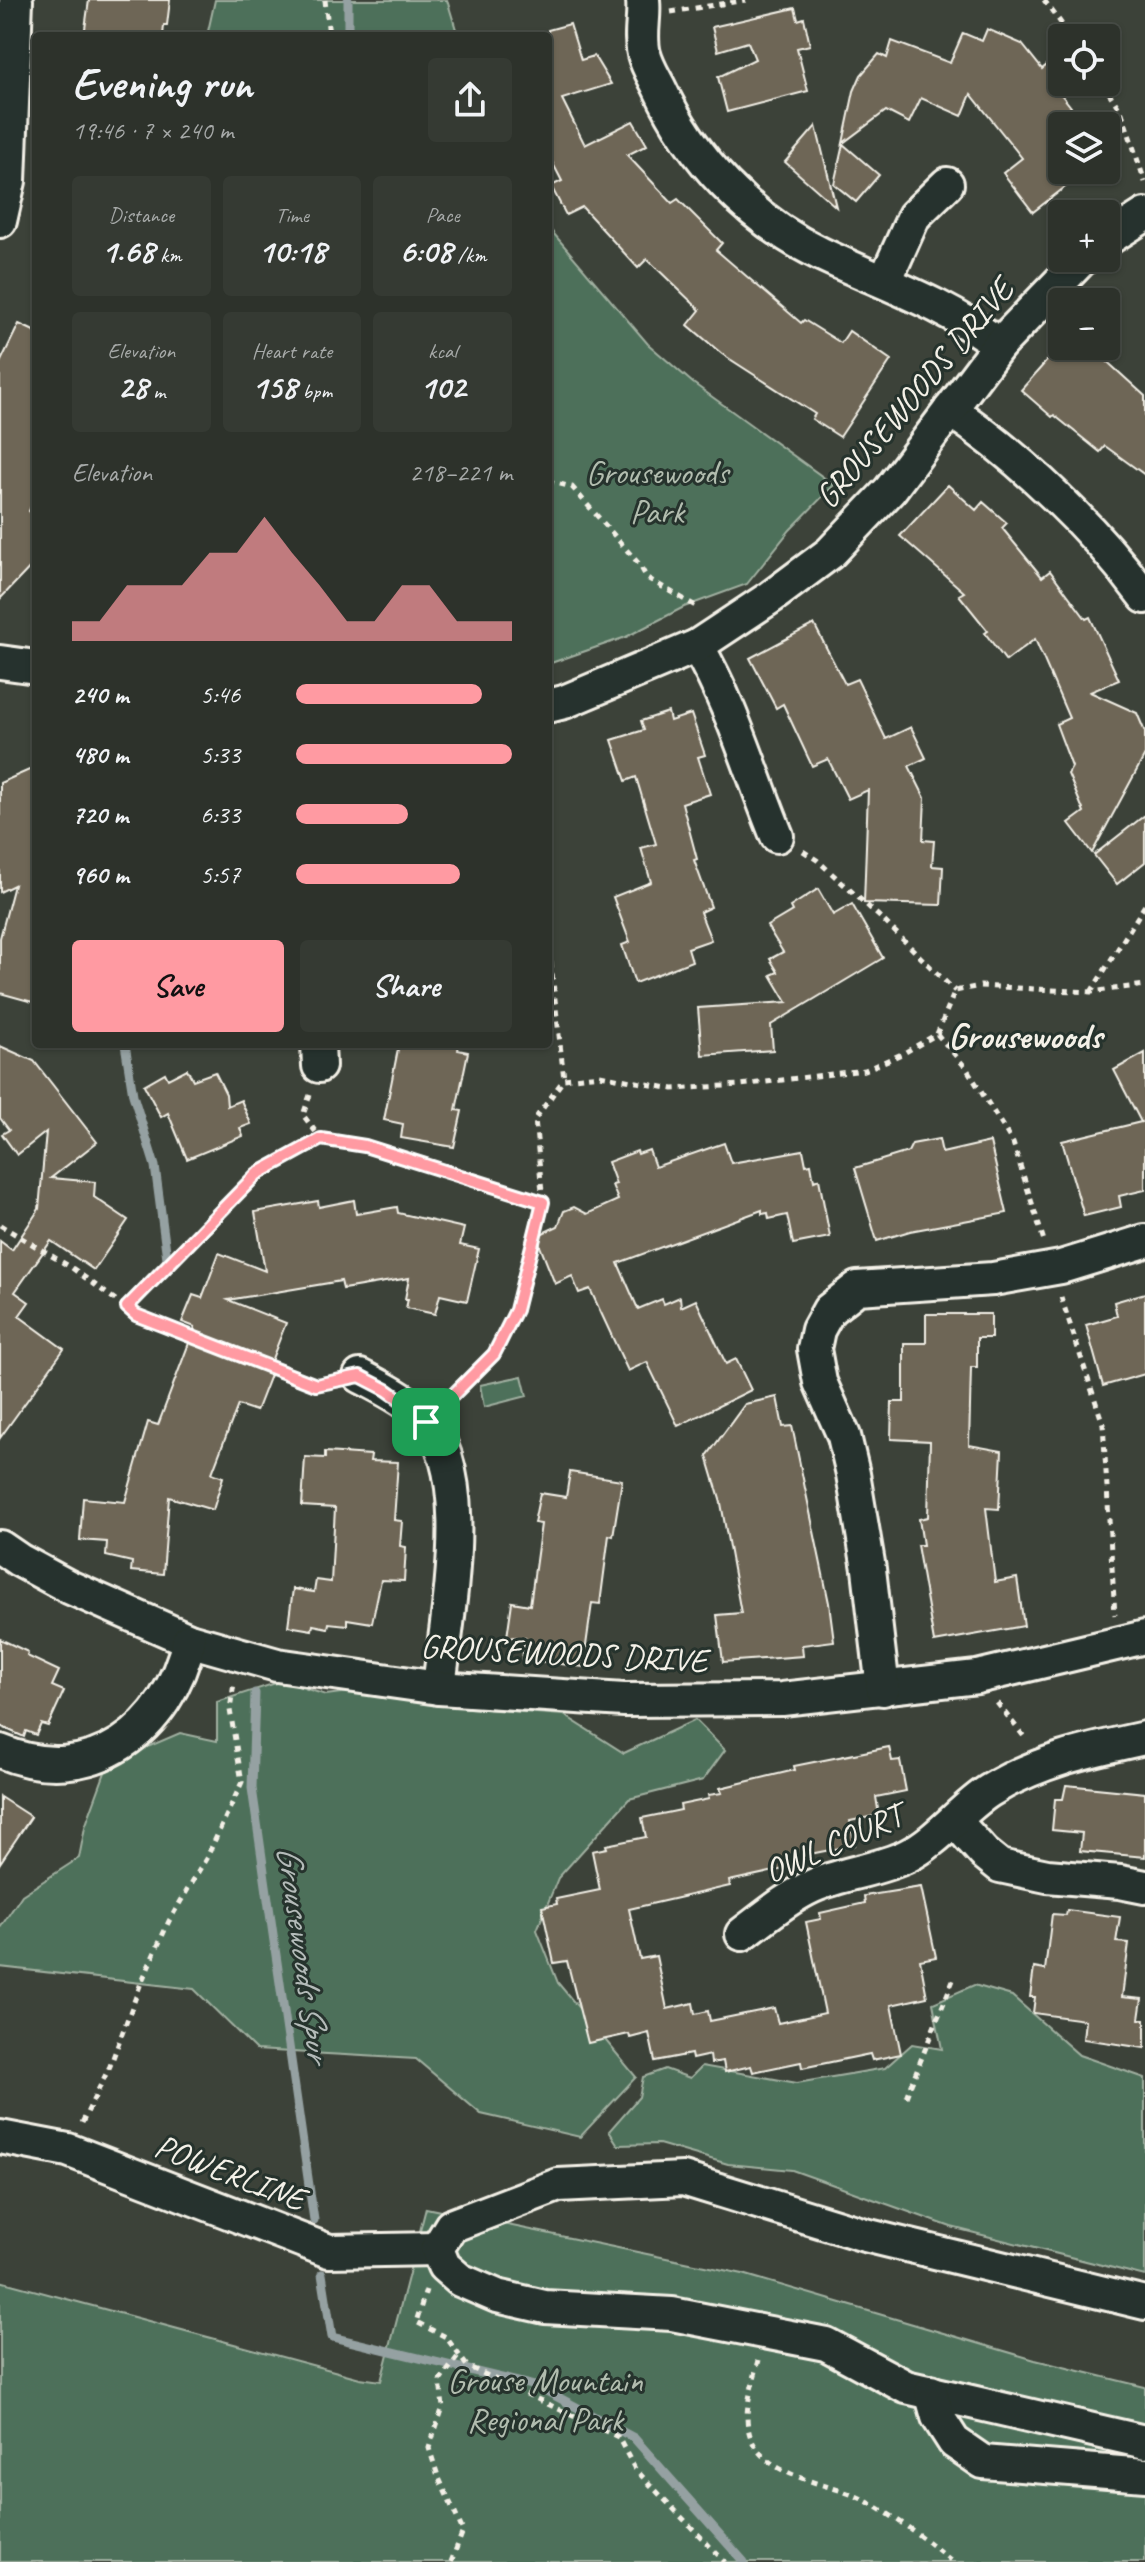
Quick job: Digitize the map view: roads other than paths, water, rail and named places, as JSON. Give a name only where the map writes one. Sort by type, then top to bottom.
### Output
[{"type":"street","points":[[0,221],[9,181],[16,0]]},
{"type":"street","points":[[644,6],[640,33],[645,57],[666,102],[687,138],[719,178],[751,210],[819,252],[931,301],[976,327],[999,345]]},
{"type":"street","points":[[885,281],[914,216],[947,184]]},
{"type":"street","points":[[1120,231],[1145,215]]},
{"type":"street","name":"GROUSEWOODS DRIVE","points":[[552,705],[697,646],[830,553],[890,490],[999,345],[1069,272]]},
{"type":"street","points":[[950,410],[1015,461],[1062,504],[1119,561],[1145,597]]},
{"type":"street","points":[[697,646],[711,670],[739,736],[777,836]]},
{"type":"street","points":[[0,662],[32,666]]},
{"type":"street","points":[[883,1689],[869,1569],[853,1474],[844,1436],[820,1382],[814,1349],[818,1330],[829,1310],[857,1288],[993,1279],[1053,1269],[1145,1241]]},
{"type":"street","points":[[360,1376],[387,1390],[423,1416],[437,1438],[450,1472],[455,1539],[439,1688]]},
{"type":"street","name":"GROUSEWOODS DRIVE","points":[[0,1547],[69,1587],[189,1640],[277,1665],[439,1688],[624,1700],[782,1699],[977,1677],[1131,1641]]},
{"type":"street","points":[[0,1751],[19,1759],[53,1765],[85,1761],[119,1746],[148,1724],[167,1698],[183,1666],[189,1640]]},
{"type":"street","name":"OWL COURT","points":[[742,1934],[784,1902],[814,1886],[906,1857],[987,1793],[1045,1763],[1145,1738]]},
{"type":"street","name":"OWL COURT","points":[[955,1821],[1000,1866],[1047,1876],[1145,1887]]},
{"type":"street","name":"POWERLINE","points":[[0,2137],[68,2150],[329,2251],[440,2255]]},
{"type":"street","points":[[1145,2303],[865,2235],[683,2179],[558,2185],[451,2226],[440,2255],[460,2280],[497,2296],[545,2307],[672,2314],[826,2344],[906,2387],[1145,2442]]},
{"type":"street","points":[[931,2392],[938,2417],[954,2442],[983,2462],[1145,2475]]},
{"type":"waterway","name":"Grousewoods Spur","points":[[348,0],[348,32]]},
{"type":"waterway","name":"Grousewoods Spur","points":[[126,1048],[133,1095],[155,1166],[168,1266]]},
{"type":"waterway","name":"Grousewoods Spur","points":[[255,1693],[252,1788],[314,2220]]},
{"type":"waterway","name":"Grousewoods Spur","points":[[322,2274],[332,2337],[539,2387],[634,2438],[744,2562]]},
{"type":"district","name":"Grousewoods","points":[[1025,1036]]},
{"type":"park label","name":"Grousewoods Park","points":[[657,492]]},
{"type":"park label","name":"Grouse Mountain Regional Park","points":[[545,2400]]}]
